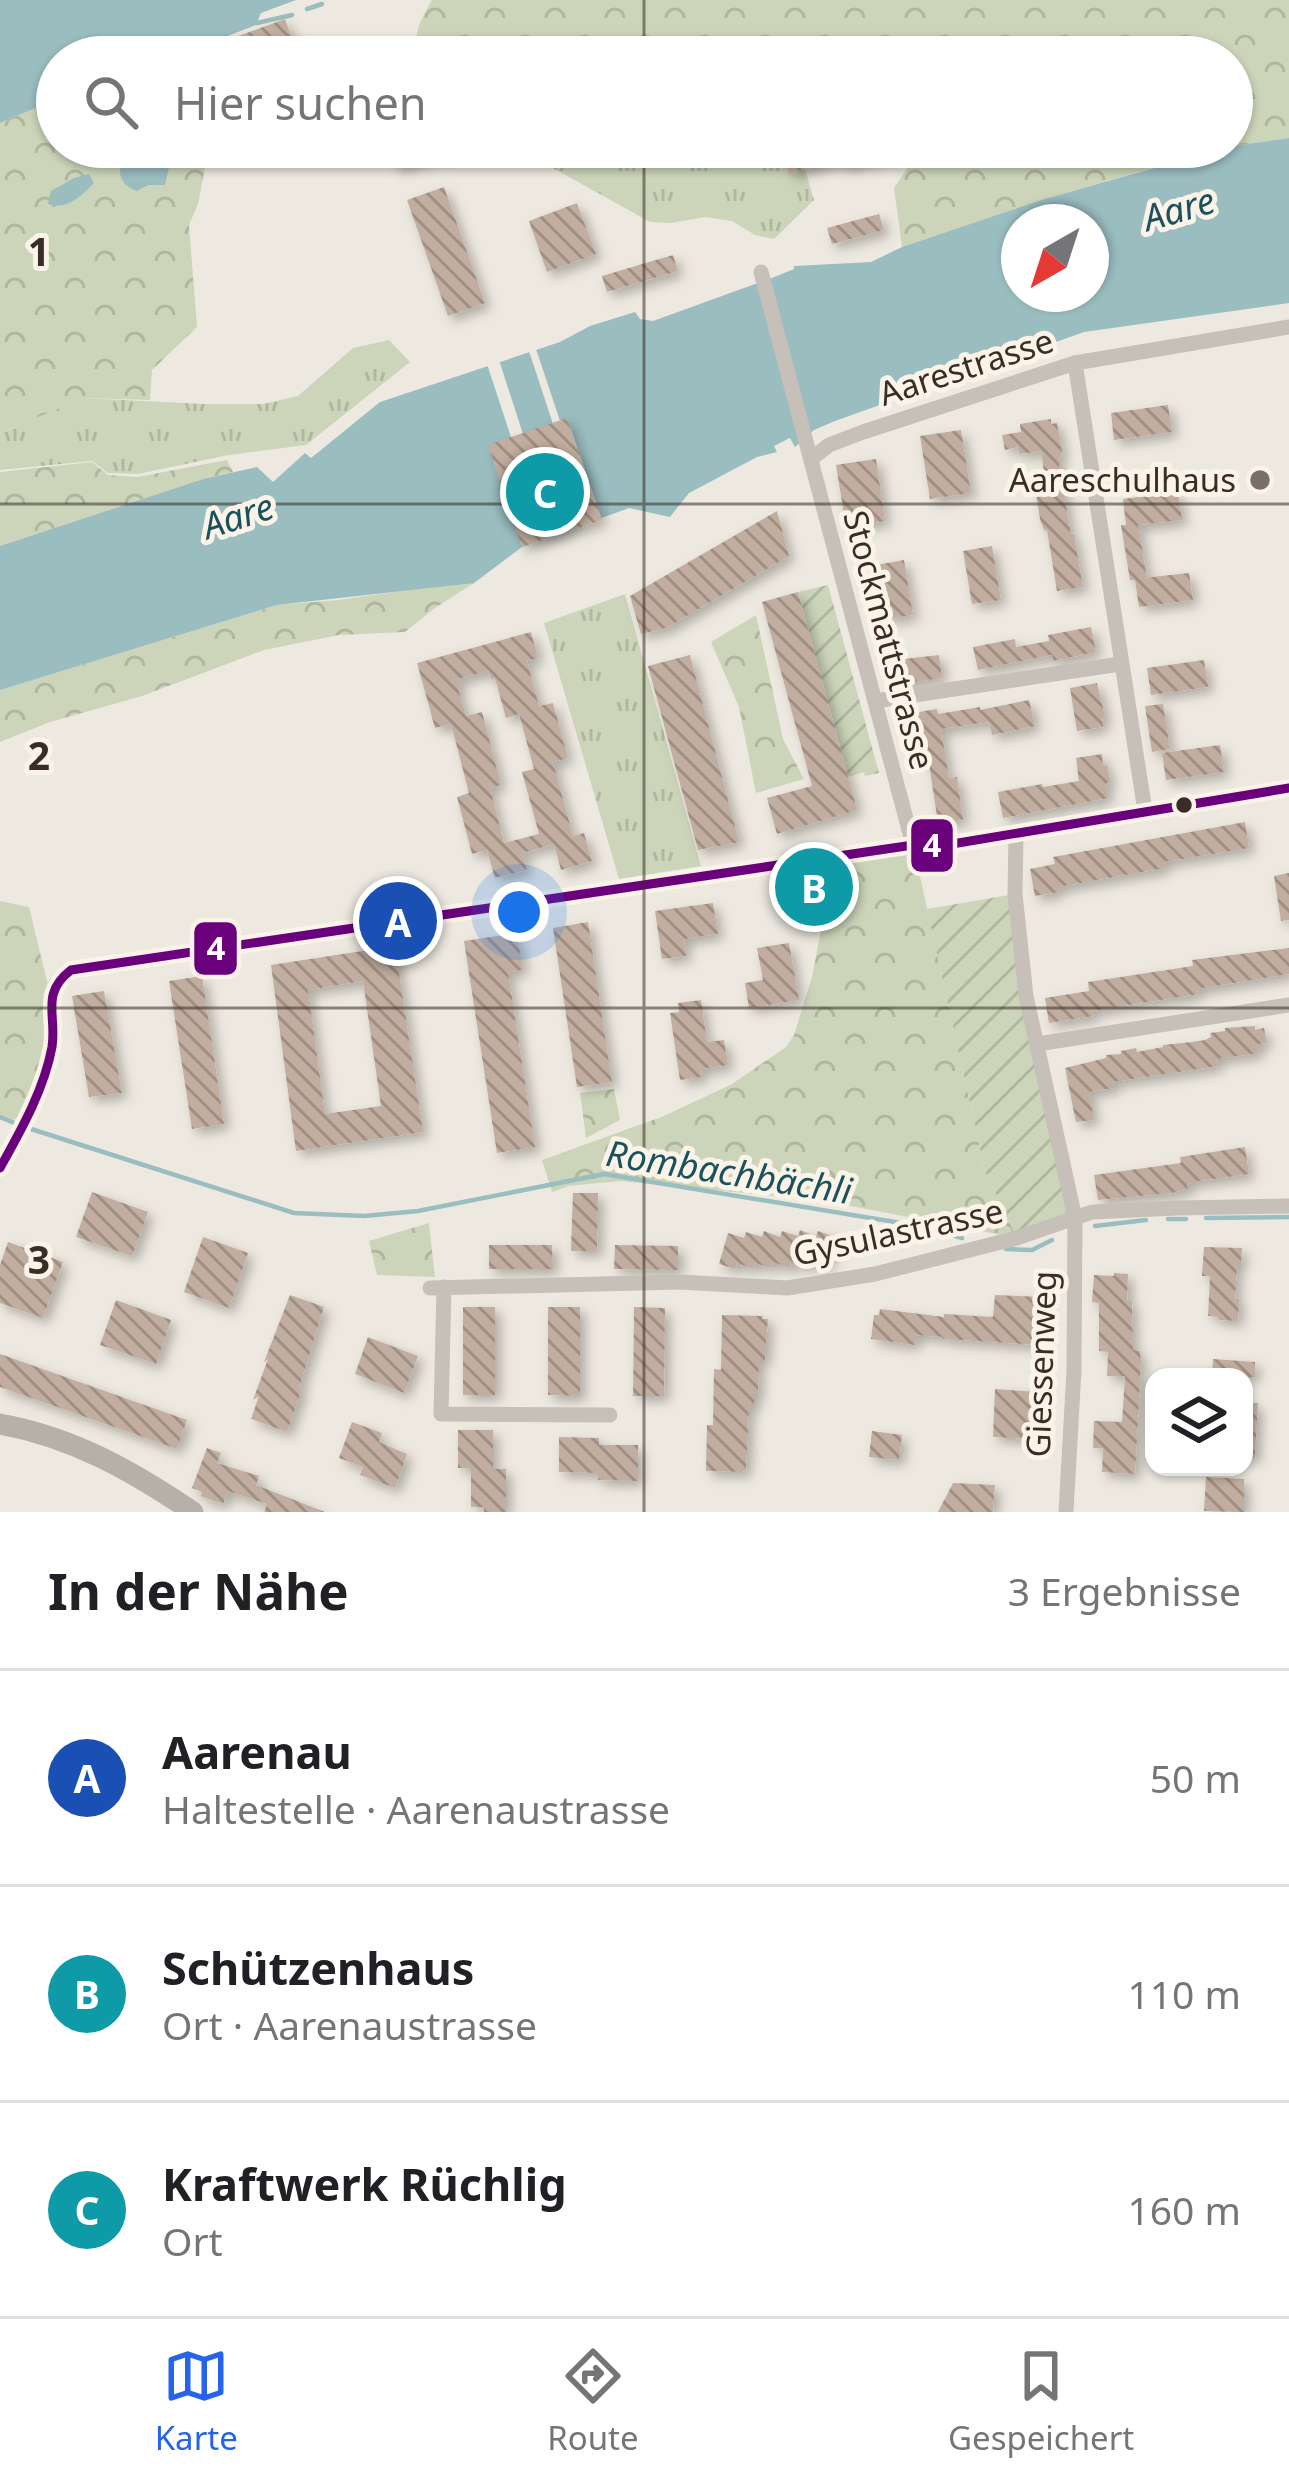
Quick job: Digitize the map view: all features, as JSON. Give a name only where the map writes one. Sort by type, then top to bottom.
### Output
[{"type":"main road","points":[[0,1424],[95,1452],[193,1512]]},
{"type":"street","name":"Stockmattstrasse","points":[[761,272],[913,845]]},
{"type":"street","name":"Aarestrasse","points":[[809,452],[1075,363],[1289,327]]},
{"type":"street","points":[[1075,363],[1144,811]]},
{"type":"street","points":[[875,701],[1120,664]]},
{"type":"street","points":[[0,1168],[52,1048],[50,998],[55,984],[71,970],[913,845],[940,846],[1289,788]]},
{"type":"street","points":[[1016,834],[1019,947],[1076,1218]]},
{"type":"street","points":[[1036,1044],[1289,1005]]},
{"type":"street","name":"Gysulastrasse","points":[[610,1415],[441,1414],[437,1288],[680,1282],[787,1288],[875,1274],[1017,1238],[1092,1213],[1289,1206]]},
{"type":"street","name":"Giessenweg","points":[[1066,1512],[1076,1218]]},
{"type":"green space","points":[[432,0],[1289,0],[1289,138],[1253,143],[1253,36],[417,36]]},
{"type":"green space","points":[[36,108],[36,168],[205,168],[189,225],[197,327],[152,370],[150,400],[84,398],[0,433],[0,123]]},
{"type":"green space","points":[[553,168],[787,168],[789,173],[805,169],[814,200],[774,239],[755,235],[732,221],[705,217],[650,222]]},
{"type":"green space","points":[[907,168],[1153,168],[1029,204],[1001,204],[1001,214],[902,247],[894,188]]},
{"type":"green space","points":[[389,340],[410,362],[306,445],[138,474],[108,473],[92,461],[0,470],[0,433],[84,398],[263,404],[298,396],[353,348]]},
{"type":"green space","points":[[227,460],[233,472],[0,546],[0,472],[92,462],[108,475],[137,477]]},
{"type":"green space","points":[[474,583],[405,632],[339,635],[264,650],[0,742],[0,690],[277,605]]},
{"type":"green space","points":[[828,585],[879,773],[848,777],[798,592]]},
{"type":"green space","points":[[625,594],[701,866],[619,879],[544,623]]},
{"type":"green space","points":[[756,615],[783,739],[804,779],[756,793],[739,707],[711,642]]},
{"type":"green space","points":[[913,845],[985,1171],[1017,1238],[825,1201],[620,1181],[552,1192],[542,1160],[664,1116],[732,1084],[786,1047],[812,977],[835,857]]},
{"type":"green space","points":[[1015,894],[1019,947],[1075,1218],[1017,1238],[985,1171],[927,909]]},
{"type":"green space","points":[[0,901],[29,907],[51,998],[54,1032],[29,1109],[14,1120],[0,1116]]},
{"type":"green space","points":[[614,1089],[620,1120],[586,1138],[580,1093]]},
{"type":"green space","points":[[429,1223],[435,1277],[377,1275],[369,1241]]},
{"type":"water","points":[[0,0],[296,0],[261,13],[256,25],[228,36],[36,36],[36,108],[0,123]]},
{"type":"water","name":"Aare","points":[[1289,138],[1289,303],[1084,332],[835,421],[814,430],[795,447],[790,438],[774,446],[777,452],[757,457],[689,493],[670,517],[629,508],[522,547],[474,583],[277,605],[0,690],[0,546],[203,479],[257,467],[273,482],[305,453],[311,458],[380,402],[560,342],[590,326],[635,312],[640,319],[653,321],[794,266],[871,262],[1001,214],[1001,312],[1109,312],[1109,204],[1029,204],[1154,168],[1253,168],[1253,143]]},
{"type":"water","points":[[121,168],[169,168],[165,185],[137,191],[125,183]]},
{"type":"water","points":[[89,174],[94,183],[79,197],[68,204],[48,204],[51,191]]},
{"type":"pier","points":[[535,346],[560,421],[553,424],[528,348]]},
{"type":"pier","points":[[498,357],[523,434],[511,437],[486,361]]},
{"type":"building","points":[[285,19],[291,36],[239,36]]},
{"type":"building","points":[[444,187],[485,303],[448,316],[407,200]]},
{"type":"building","points":[[577,203],[596,254],[547,272],[529,221]]},
{"type":"building","points":[[879,214],[884,230],[832,244],[827,228]]},
{"type":"building","points":[[673,255],[678,271],[607,292],[602,276]]},
{"type":"building","points":[[1168,405],[1172,432],[1114,440],[1111,413]]},
{"type":"building","points":[[567,418],[602,520],[522,547],[488,445]]},
{"type":"building","points":[[1051,419],[1051,424],[1057,423],[1062,451],[1058,458],[1083,587],[1057,591],[1035,487],[1046,485],[1041,451],[1019,454],[1018,447],[1005,450],[1002,435],[1021,432],[1020,424]]},
{"type":"building","points":[[961,430],[971,493],[930,499],[920,436]]},
{"type":"building","points":[[876,459],[885,521],[846,527],[836,465]]},
{"type":"building","points":[[1178,492],[1182,520],[1138,525],[1147,578],[1189,573],[1193,600],[1139,607],[1121,525],[1126,525],[1123,499]]},
{"type":"building","points":[[777,511],[789,556],[666,628],[641,634],[630,596]]},
{"type":"building","points":[[992,546],[1001,600],[972,604],[963,551]]},
{"type":"building","points":[[904,560],[913,615],[885,619],[876,565]]},
{"type":"building","points":[[798,592],[857,810],[777,834],[767,798],[812,786],[762,602]]},
{"type":"building","points":[[1091,627],[1096,652],[1053,661],[1052,655],[978,670],[973,647],[1015,639],[1016,647]]},
{"type":"building","points":[[531,632],[538,658],[527,661],[539,706],[553,703],[568,758],[553,762],[573,836],[584,833],[592,861],[561,870],[554,844],[522,853],[527,870],[495,878],[487,850],[472,854],[457,797],[469,793],[451,724],[435,728],[417,663]],"holes":[[[489,671],[491,679],[495,678],[506,718],[519,714],[534,769],[522,772],[539,834],[504,843],[490,788],[501,785],[482,712],[466,716],[458,688],[458,679]]]},
{"type":"building","points":[[690,655],[739,842],[698,850],[648,666]]},
{"type":"building","points":[[939,655],[942,678],[899,684],[896,660]]},
{"type":"building","points":[[1204,660],[1208,687],[1151,695],[1147,668]]},
{"type":"building","points":[[1097,683],[1103,727],[1077,731],[1070,688]]},
{"type":"building","points":[[1029,700],[1035,726],[992,735],[989,722],[941,729],[949,778],[957,777],[963,820],[938,823],[928,757],[919,758],[912,713],[980,710]]},
{"type":"building","points":[[1163,704],[1170,749],[1152,752],[1145,706]]},
{"type":"building","points":[[1220,745],[1224,772],[1166,780],[1162,753]]},
{"type":"building","points":[[1102,754],[1110,782],[1106,783],[1108,798],[1003,818],[998,792],[1079,781],[1076,758]]},
{"type":"building","points":[[1245,822],[1249,848],[1164,862],[1165,868],[1058,887],[1059,892],[1035,896],[1030,869],[1055,864],[1053,857]]},
{"type":"building","points":[[1289,873],[1289,920],[1281,921],[1274,876]]},
{"type":"building","points":[[796,874],[836,874],[832,905],[793,900]]},
{"type":"building","points":[[713,903],[718,934],[684,939],[686,956],[662,959],[655,911]]},
{"type":"building","points":[[588,922],[612,1082],[577,1087],[553,928]]},
{"type":"building","points":[[517,933],[523,970],[508,972],[535,1147],[497,1153],[464,941]]},
{"type":"building","points":[[789,943],[799,1000],[749,1008],[745,983],[763,980],[757,948]]},
{"type":"building","points":[[395,946],[423,1132],[296,1151],[271,965]],"holes":[[[363,981],[381,1106],[325,1114],[308,990]]]},
{"type":"building","points":[[1289,948],[1289,974],[1197,989],[1198,994],[1049,1023],[1045,998],[1089,991],[1088,982],[1193,966],[1192,960]]},
{"type":"building","points":[[202,976],[224,1124],[192,1129],[169,981]]},
{"type":"building","points":[[104,991],[122,1093],[89,1097],[72,996]]},
{"type":"building","points":[[701,1000],[707,1042],[724,1040],[728,1065],[701,1069],[702,1077],[680,1080],[670,1013],[679,1012],[678,1003]]},
{"type":"building","points":[[1255,1026],[1255,1030],[1264,1028],[1267,1043],[1257,1044],[1259,1053],[1217,1059],[1218,1066],[1113,1082],[1114,1088],[1089,1092],[1094,1120],[1076,1122],[1065,1068],[1136,1048],[1137,1052],[1205,1040],[1225,1028]]},
{"type":"building","points":[[1245,1147],[1249,1174],[1193,1182],[1188,1189],[1172,1193],[1098,1200],[1094,1175],[1181,1163],[1180,1157]]},
{"type":"building","points":[[92,1192],[148,1212],[132,1256],[76,1237]]},
{"type":"building","points":[[573,1193],[598,1193],[597,1251],[571,1251]]},
{"type":"building","points":[[800,1230],[839,1238],[825,1267],[809,1261],[807,1267],[791,1262],[789,1268],[773,1262],[771,1268],[755,1263],[753,1269],[737,1263],[735,1269],[719,1264],[728,1233],[762,1237],[764,1231],[780,1237],[782,1231],[798,1236]]},
{"type":"building","points":[[203,1237],[248,1253],[229,1308],[184,1292]]},
{"type":"building","points":[[8,1242],[63,1262],[43,1318],[0,1303],[0,1265]]},
{"type":"building","points":[[489,1245],[552,1245],[553,1269],[489,1269]]},
{"type":"building","points":[[615,1245],[678,1246],[678,1270],[614,1269]]},
{"type":"building","points":[[1204,1247],[1242,1248],[1235,1299],[1239,1299],[1238,1321],[1208,1316],[1210,1276],[1202,1276]]},
{"type":"building","points":[[1128,1274],[1133,1350],[1140,1351],[1135,1474],[1102,1472],[1103,1448],[1093,1448],[1094,1421],[1122,1422],[1125,1376],[1107,1376],[1108,1352],[1099,1351],[1099,1303],[1092,1302],[1094,1275]]},
{"type":"building","points":[[290,1295],[324,1307],[287,1432],[251,1419],[268,1359],[264,1362]]},
{"type":"building","points":[[995,1295],[1043,1297],[1040,1345],[916,1335],[915,1345],[871,1339],[874,1315],[880,1309],[993,1317]]},
{"type":"building","points":[[116,1300],[171,1320],[156,1364],[100,1345]]},
{"type":"building","points":[[463,1307],[495,1307],[495,1395],[463,1395]]},
{"type":"building","points":[[548,1307],[580,1307],[580,1396],[548,1395]]},
{"type":"building","points":[[634,1307],[665,1308],[664,1396],[633,1396]]},
{"type":"building","points":[[722,1315],[768,1319],[758,1395],[754,1395],[754,1407],[749,1407],[746,1470],[741,1472],[706,1471],[714,1369],[721,1370]]},
{"type":"building","points":[[368,1337],[418,1356],[404,1393],[355,1374]]},
{"type":"building","points":[[0,1354],[187,1420],[177,1449],[0,1387]]},
{"type":"building","points":[[1213,1359],[1255,1362],[1255,1377],[1253,1368],[1212,1368]]},
{"type":"building","points":[[995,1389],[1037,1392],[1035,1439],[993,1437]]},
{"type":"building","points":[[1253,1403],[1258,1403],[1255,1458]]},
{"type":"building","points":[[352,1422],[382,1433],[379,1442],[407,1454],[395,1488],[360,1475],[363,1467],[339,1458]]},
{"type":"building","points":[[458,1430],[493,1430],[493,1469],[506,1469],[506,1512],[471,1507],[471,1468],[458,1468]]},
{"type":"building","points":[[872,1431],[902,1435],[899,1460],[869,1457]]},
{"type":"building","points":[[559,1437],[599,1438],[599,1445],[638,1445],[638,1481],[559,1472]]},
{"type":"building","points":[[207,1448],[221,1453],[217,1463],[259,1476],[256,1485],[325,1512],[264,1512],[267,1504],[228,1491],[223,1504],[201,1496],[202,1492],[192,1488]]},
{"type":"building","points":[[1206,1477],[1244,1479],[1244,1512],[1204,1511]]},
{"type":"building","points":[[953,1483],[995,1485],[993,1512],[938,1512]]},
{"type":"waterway","points":[[307,9],[322,4]]},
{"type":"waterway","points":[[257,23],[292,15]]},
{"type":"waterway","name":"Rombachbächli","points":[[0,1117],[17,1124]]},
{"type":"waterway","name":"Rombachbächli","points":[[28,1128],[294,1213],[364,1216],[418,1211],[604,1174],[925,1227],[962,1238]]},
{"type":"waterway","name":"Rombachbächli","points":[[1206,1218],[1289,1217]]},
{"type":"waterway","name":"Rombachbächli","points":[[1168,1219],[1186,1219]]},
{"type":"waterway","name":"Rombachbächli","points":[[1095,1226],[1146,1220]]},
{"type":"waterway","name":"Rombachbächli","points":[[1006,1249],[1032,1250],[1052,1240]]},
{"type":"transit line","name":"4","points":[[0,1168],[43,1079],[52,1047],[53,996],[71,970],[913,845],[940,846],[1289,788]]},
{"type":"place","name":"Aareschulhaus","points":[[1260,480]]},
{"type":"place","name":"Kraftwerk Rüchlig","points":[[545,492]]},
{"type":"place","name":"Schützenhaus","points":[[814,887]]},
{"type":"place","name":"Aarenau","points":[[398,921]]}]
